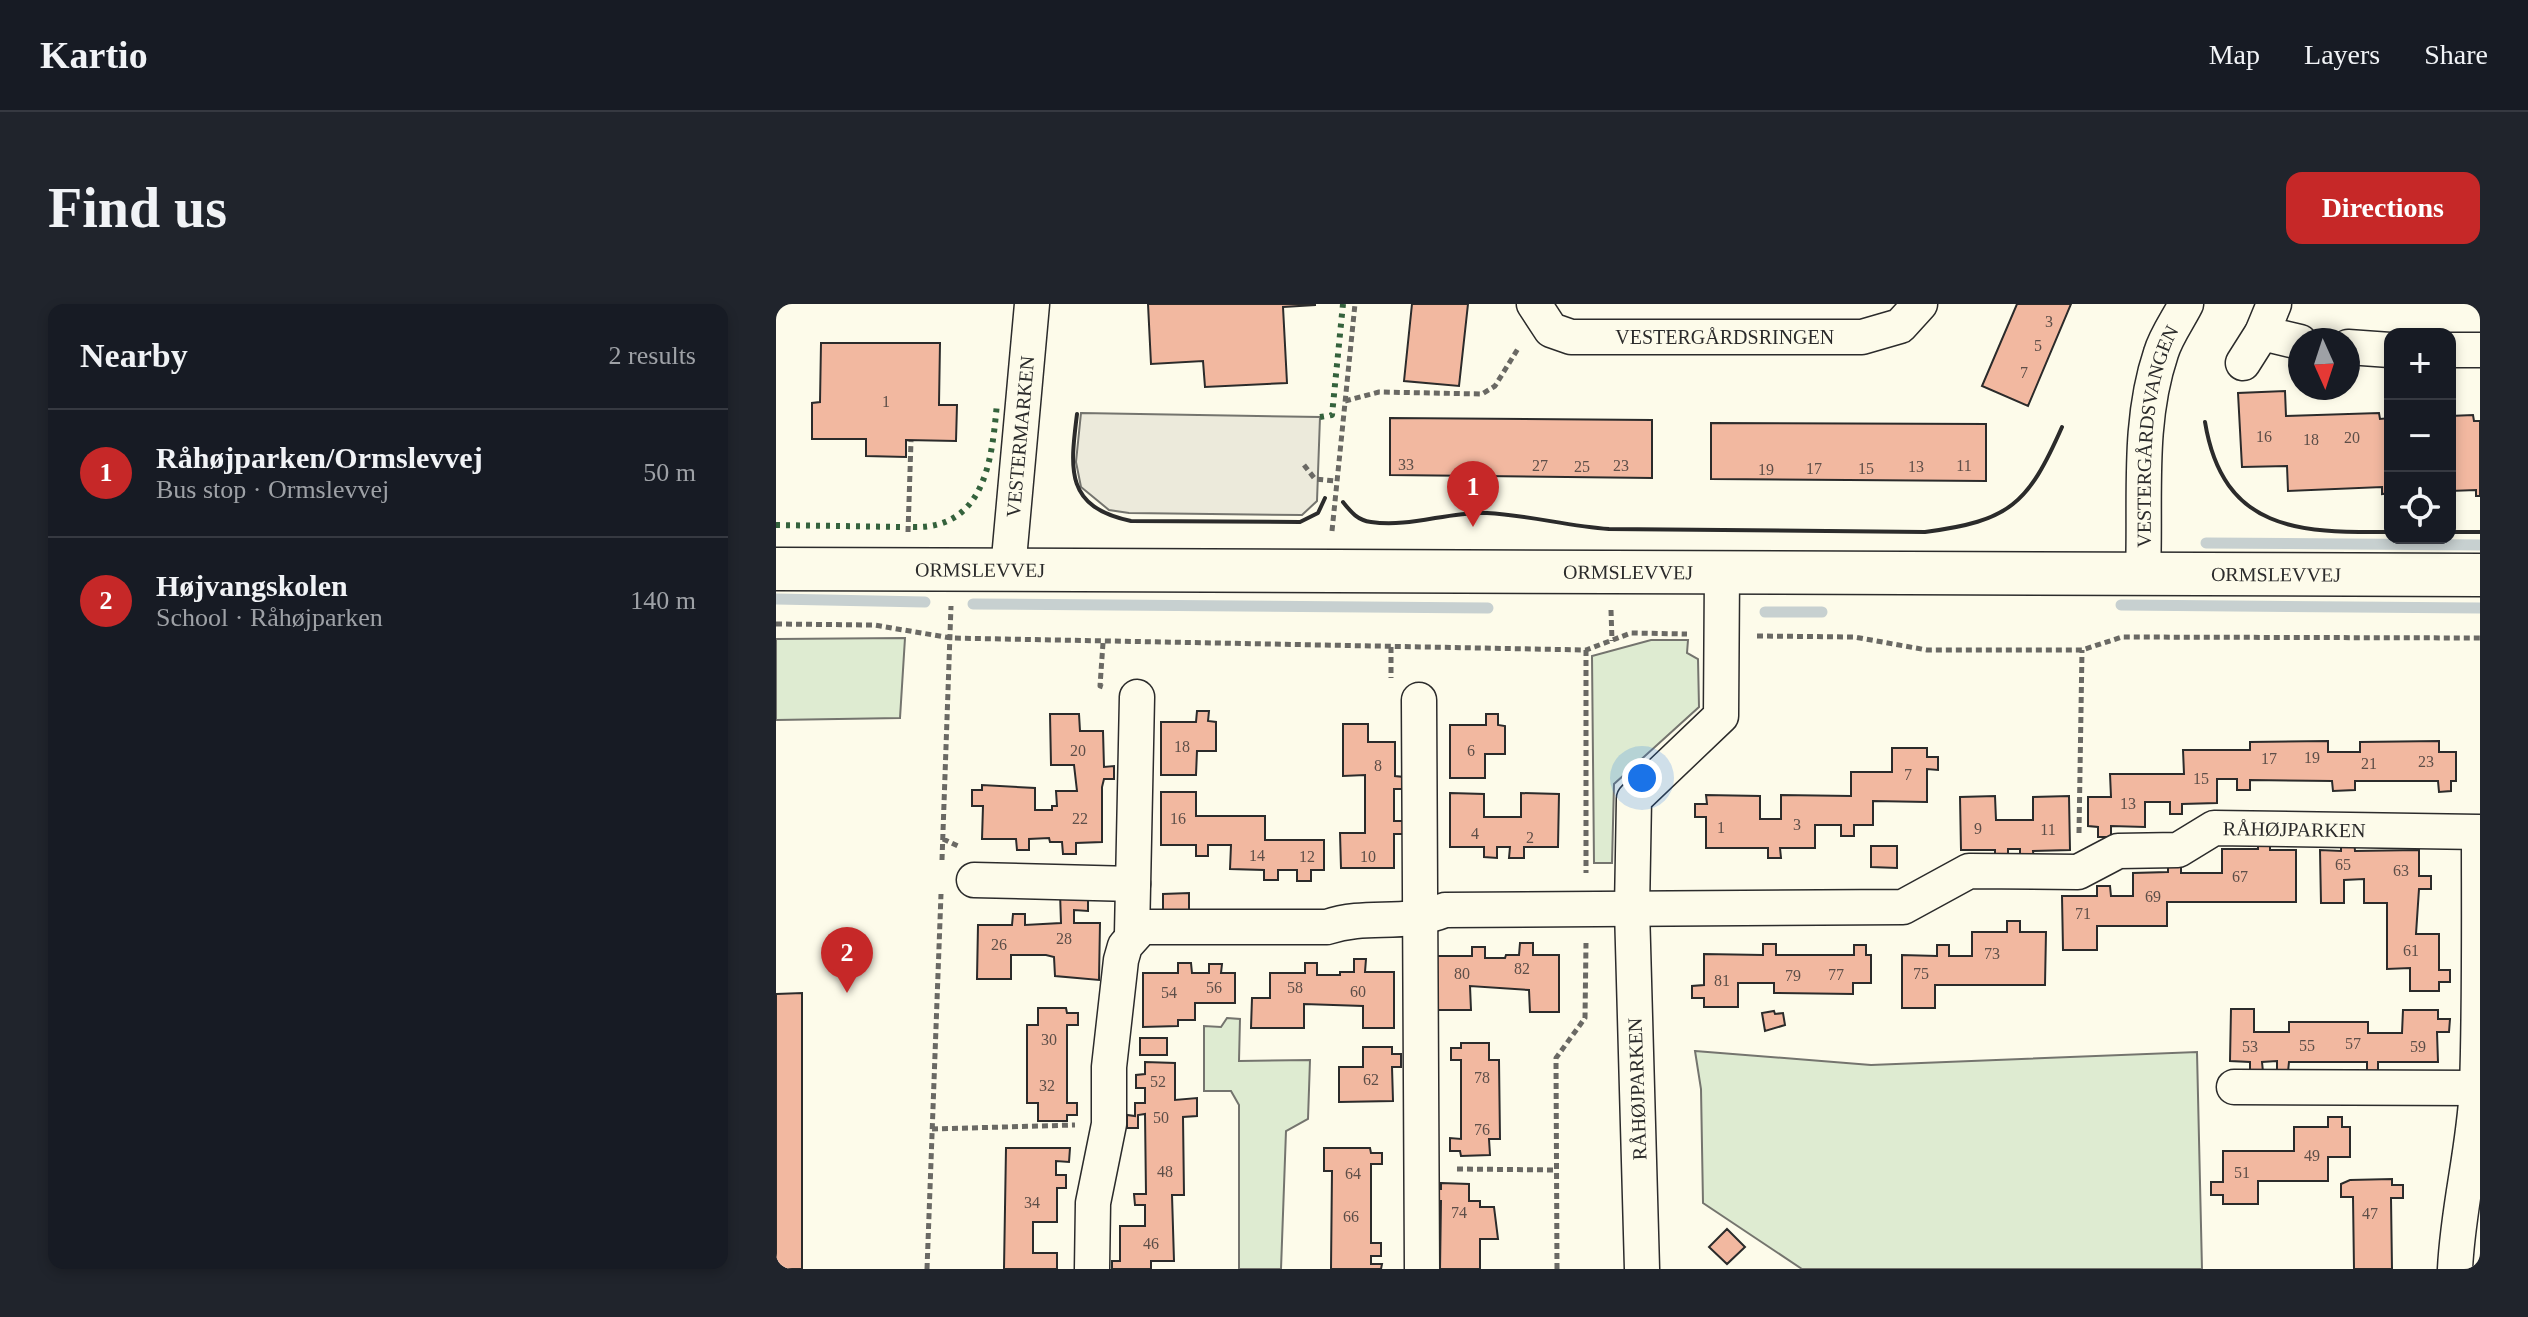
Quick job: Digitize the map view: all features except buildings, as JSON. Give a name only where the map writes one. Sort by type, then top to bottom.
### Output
[{"type":"street","name":"VESTERMARKEN","points":[[1008,570],[1032,304]]},
{"type":"street","name":"VESTERGÅRDSRINGEN","points":[[1539,313],[1551,330],[1571,337],[1862,337],[1900,326],[1920,304]]},
{"type":"street","name":"VESTERGÅRDSVANGEN","points":[[2143,573],[2144,446],[2150,393],[2162,350],[2186,304]]},
{"type":"street","points":[[2243,363],[2268,318],[2288,333]]},
{"type":"street","points":[[2360,348],[2384,350]]},
{"type":"street","points":[[2456,350],[2480,350]]},
{"type":"street","name":"ORMSLEVVEJ","points":[[776,569],[2480,575]]},
{"type":"street","name":"RÅHØJPARKEN","points":[[1642,1269],[1632,909],[1634,799],[1721,716],[1722,573]]},
{"type":"street","points":[[1092,1269],[1093,1203],[1109,1124],[1109,1067],[1117,996],[1125,946],[1132,934],[1137,697]]},
{"type":"street","points":[[1419,700],[1422,1269]]},
{"type":"street","name":"RÅHØJPARKEN","points":[[1132,934],[1142,927],[1160,925],[1327,927],[1348,920],[1421,920],[1445,910],[1903,907],[1969,871],[2078,872],[2118,851],[2178,850],[2214,828],[2479,832],[2477,1088],[2471,1151],[2458,1211],[2455,1269]]},
{"type":"street","points":[[974,880],[1133,884]]},
{"type":"street","points":[[2234,1087],[2477,1088]]},
{"type":"path","points":[[1328,572],[1355,304]]},
{"type":"path","points":[[1345,401],[1379,392],[1482,394],[1495,386],[1539,313]]},
{"type":"path","points":[[906,570],[911,441]]},
{"type":"path","points":[[1304,465],[1315,479],[1336,481]]},
{"type":"path","points":[[776,624],[874,625],[951,638],[1586,650],[1631,633],[1854,637],[1927,650],[2082,650],[2122,637],[2480,638]]},
{"type":"path","points":[[1557,1269],[1556,1058],[1585,1018],[1586,650]]},
{"type":"path","points":[[2078,872],[2082,650]]},
{"type":"path","points":[[927,1269],[932,1129],[1109,1124]]},
{"type":"path","points":[[1422,1168],[1556,1170]]},
{"type":"green space","points":[[905,638],[900,718],[776,720],[776,639]]},
{"type":"green space","points":[[1651,640],[1688,640],[1687,653],[1698,659],[1699,707],[1614,784],[1612,863],[1594,863],[1592,656]]},
{"type":"green space","points":[[1227,1018],[1240,1019],[1239,1061],[1310,1060],[1308,1119],[1286,1131],[1281,1269],[1239,1269],[1239,1105],[1231,1091],[1204,1091],[1204,1026],[1221,1027]]},
{"type":"green space","points":[[1695,1051],[1871,1065],[2197,1052],[2202,1269],[1802,1269],[1703,1203],[1701,1089]]},
{"type":"shaded area","points":[[1081,413],[1320,417],[1317,501],[1302,515],[1129,513],[1109,510],[1081,487],[1076,462]]},
{"type":"waterway","points":[[2206,543],[2480,545]]},
{"type":"waterway","points":[[776,599],[925,602]]},
{"type":"waterway","points":[[973,604],[1488,608]]},
{"type":"waterway","points":[[2121,605],[2480,608]]},
{"type":"waterway","points":[[1765,612],[1822,612]]},
{"type":"hedge","points":[[1320,417],[1332,415],[1343,304]]},
{"type":"hedge","points":[[913,527],[937,525],[956,516],[970,503],[987,467],[997,403]]},
{"type":"hedge","points":[[776,525],[903,527]]},
{"type":"wall","points":[[1077,414],[1073,452],[1077,483],[1083,496],[1109,515],[1131,521],[1300,522],[1318,513],[1325,498]]},
{"type":"wall","points":[[2205,422],[2214,458],[2229,485],[2247,505],[2270,518],[2296,526],[2325,531],[2384,532]]},
{"type":"wall","points":[[1343,502],[1362,519],[1386,523],[1487,513],[1609,529],[1925,532],[1977,522],[2013,504],[2038,474],[2062,427]]},
{"type":"wall","points":[[2456,532],[2480,532]]},
{"type":"place","name":"Råhøjparken/Ormslevvej","points":[[1473,527]]},
{"type":"place","name":"Højvangskolen","points":[[847,993]]}]
